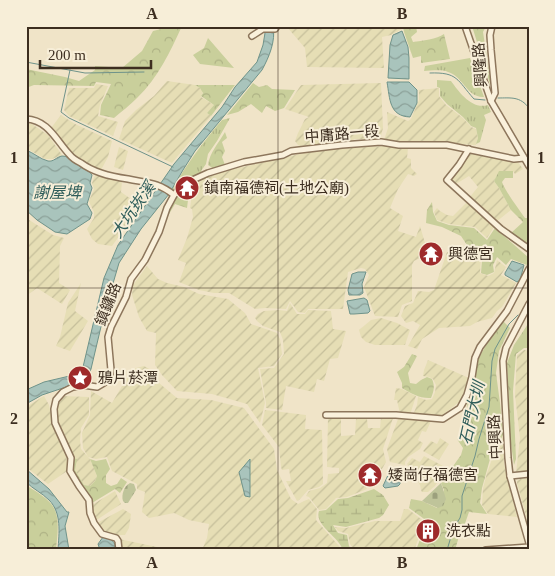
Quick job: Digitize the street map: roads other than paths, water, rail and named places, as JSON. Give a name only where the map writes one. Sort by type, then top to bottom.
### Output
[{"type":"street","points":[[465,26],[491,102],[529,166]]},
{"type":"street","name":"興隆路","points":[[491,102],[495,93],[490,35],[492,26]]},
{"type":"street","points":[[252,36],[264,29],[276,27]]},
{"type":"street","points":[[26,119],[39,122],[52,132],[69,155],[82,164],[94,170],[127,179],[146,181],[173,194]]},
{"type":"street","name":"中庸路一段","points":[[173,194],[186,183],[208,173],[244,162],[283,155],[290,151],[381,142],[447,145],[514,159],[524,158]]},
{"type":"street","points":[[469,150],[447,180],[501,229],[529,249]]},
{"type":"street","name":"鎮鏞路","points":[[119,550],[116,538],[102,534],[94,523],[90,513],[89,500],[70,472],[71,458],[55,423],[54,409],[56,400],[63,392],[72,387],[83,385],[97,387],[107,381],[110,376],[108,337],[111,327],[126,297],[131,279],[145,260],[159,232],[173,194]]},
{"type":"street","points":[[326,415],[396,415],[443,419],[460,408],[467,395],[475,358],[480,347],[507,311],[529,269]]},
{"type":"street","name":"中興路","points":[[529,304],[506,348],[503,361],[510,476],[529,545]]},
{"type":"street","points":[[510,476],[529,474]]},
{"type":"street","points":[[486,550],[529,545]]},
{"type":"water","points":[[264,26],[273,26],[274,37],[262,70],[195,151],[169,194],[141,229],[119,263],[88,377],[42,395],[26,404],[26,390],[44,382],[78,374],[83,367],[104,278],[118,245],[174,164],[257,62],[263,45]]},
{"type":"water","points":[[402,31],[408,47],[409,79],[388,78],[390,45],[393,35]]},
{"type":"water","points":[[387,82],[409,82],[417,90],[417,103],[410,117],[398,114],[394,110]]},
{"type":"water","name":"謝屋埤","points":[[26,150],[48,161],[65,156],[79,163],[92,175],[90,183],[92,188],[87,204],[92,213],[90,219],[67,234],[55,232],[26,210]]},
{"type":"water","points":[[512,261],[524,265],[520,280],[517,282],[505,275]]},
{"type":"water","points":[[366,272],[362,284],[363,293],[360,295],[349,295],[348,290],[352,274]]},
{"type":"water","points":[[364,298],[367,300],[370,311],[368,313],[350,314],[347,301]]},
{"type":"water","points":[[250,459],[250,497],[245,496],[239,472]]},
{"type":"water","points":[[26,469],[49,489],[67,512],[69,512],[65,526],[69,550],[58,550],[59,524],[56,511],[49,500],[26,482]]},
{"type":"water","points":[[389,473],[400,474],[400,484],[398,486],[385,488],[383,486]]},
{"type":"water","points":[[103,537],[112,541],[115,545],[115,550],[100,550],[98,544]]},
{"type":"waterway","name":"石門大圳","points":[[26,62],[85,73],[144,72]]},
{"type":"waterway","points":[[70,70],[61,112],[69,118],[173,167]]},
{"type":"waterway","name":"石門大圳","points":[[430,73],[452,76],[460,82],[474,99],[485,100]]},
{"type":"waterway","name":"石門大圳","points":[[498,98],[519,100],[529,108]]},
{"type":"waterway","name":"石門大圳","points":[[447,550],[454,527],[460,518],[462,496],[489,407],[492,361],[495,349],[509,324],[518,315]]},
{"type":"place","name":"鎮南福德祠(土地公廟)","points":[[187,188]]},
{"type":"place","name":"興德宮","points":[[431,254]]},
{"type":"place","name":"鴉片菸潭","points":[[80,378]]},
{"type":"place","name":"矮崗仔福德宮","points":[[370,475]]},
{"type":"place","name":"洗衣點","points":[[428,531]]},
{"type":"water label","name":"大坑崁溪","points":[[133,210]]}]
